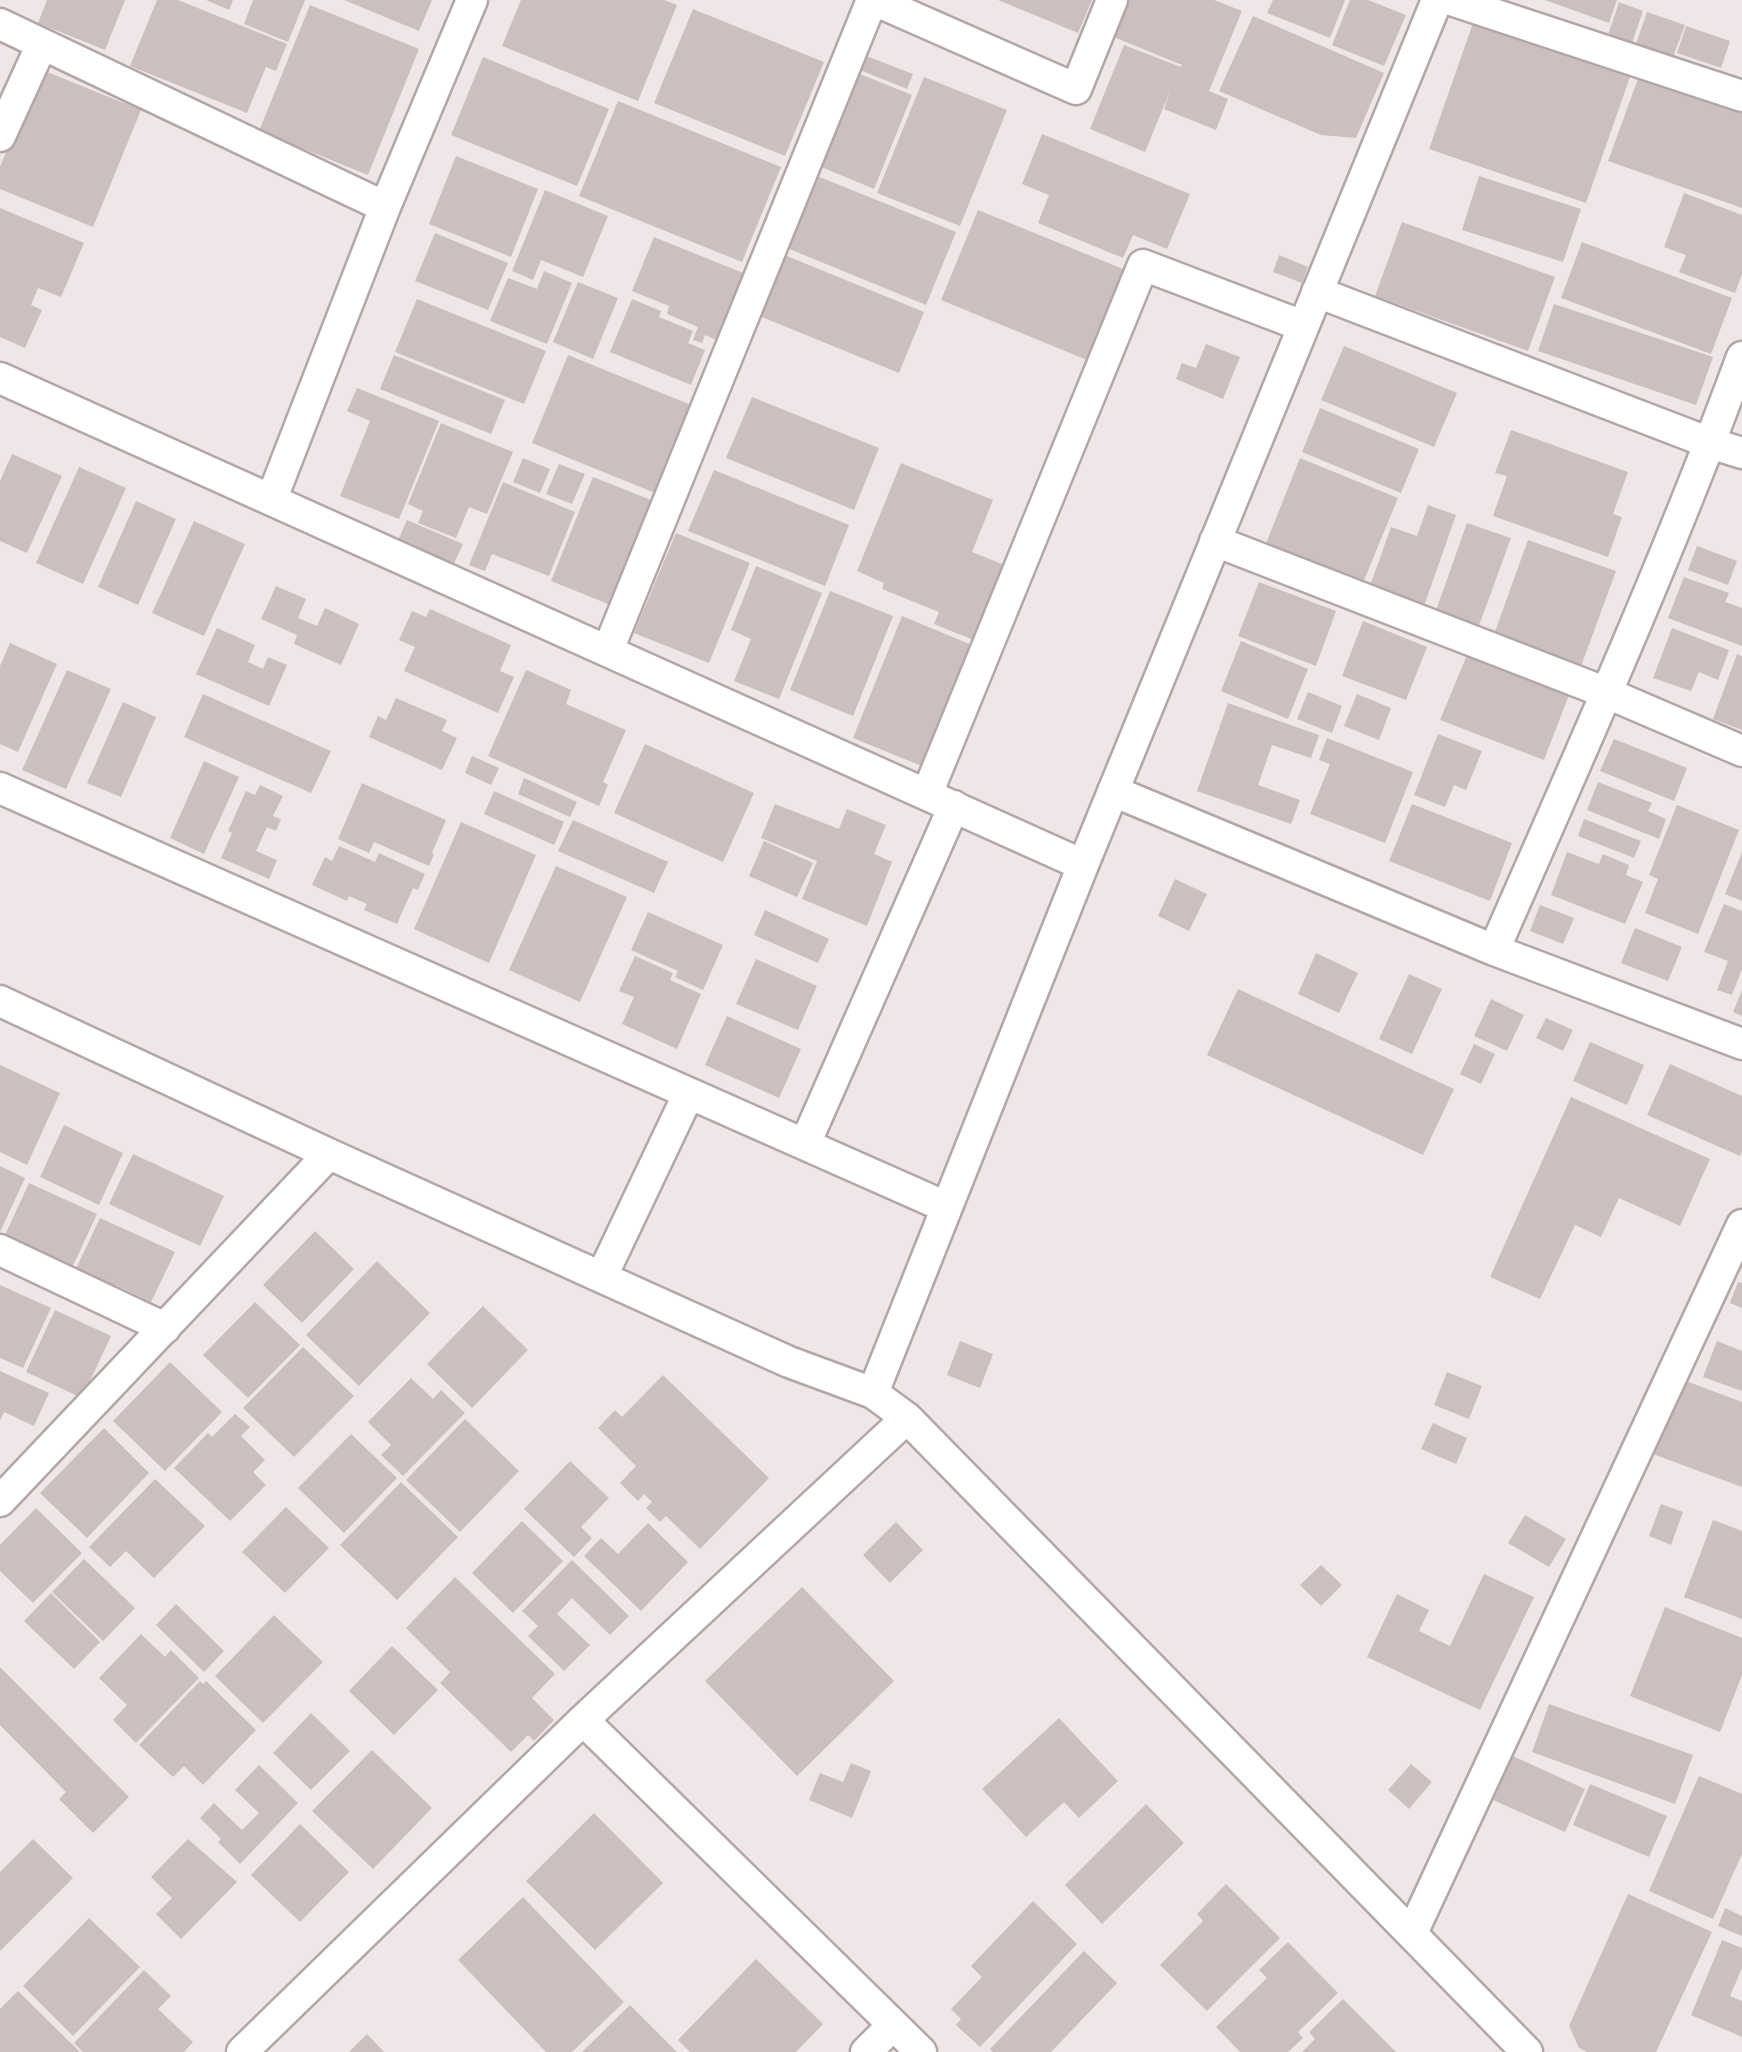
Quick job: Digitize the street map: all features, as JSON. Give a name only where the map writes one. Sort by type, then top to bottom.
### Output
[{"type":"street","points":[[272,498],[385,206],[472,0]]},
{"type":"street","points":[[608,650],[873,0],[1076,89],[1112,0]]},
{"type":"street","points":[[873,1394],[1113,790],[1437,0]]},
{"type":"street","points":[[1451,0],[1742,96]]},
{"type":"street","points":[[0,24],[385,206]]},
{"type":"street","points":[[0,136],[42,44]]},
{"type":"street","points":[[805,1144],[941,800],[1143,265],[1304,326]]},
{"type":"street","points":[[1318,292],[1742,452]]},
{"type":"street","points":[[1494,950],[1607,694],[1742,356]]},
{"type":"street","points":[[0,378],[1083,865]]},
{"type":"street","points":[[1215,541],[1742,751]]},
{"type":"street","points":[[0,788],[946,1207]]},
{"type":"street","points":[[1113,790],[1494,950],[1742,1044]]},
{"type":"street","points":[[0,1001],[789,1362],[873,1394],[907,1418],[1528,2052]]},
{"type":"street","points":[[602,1276],[689,1093]]},
{"type":"street","points":[[4,1491],[329,1154]]},
{"type":"street","points":[[1412,1932],[1733,1266],[1742,1225]]},
{"type":"street","points":[[0,1250],[164,1328]]},
{"type":"street","points":[[242,2052],[583,1720],[907,1418]]},
{"type":"street","points":[[583,1720],[921,2052]]},
{"type":"street","points":[[866,2052],[893,2025]]},
{"type":"building","points":[[47,0],[125,0],[105,50],[38,23]]},
{"type":"building","points":[[157,0],[178,0],[287,44],[276,71],[266,67],[247,113],[130,66]]},
{"type":"building","points":[[206,0],[233,0],[229,10]]},
{"type":"building","points":[[253,0],[305,0],[288,42],[244,24]]},
{"type":"building","points":[[344,0],[432,0],[419,31]]},
{"type":"building","points":[[521,0],[664,0],[677,5],[638,101],[502,46]]},
{"type":"building","points":[[998,0],[1092,0],[1078,33]]},
{"type":"building","points":[[1123,0],[1214,0],[1242,11],[1209,91],[1228,99],[1216,130],[1164,109],[1170,91],[1145,152],[1090,129],[1124,45],[1182,65],[1109,35]]},
{"type":"building","points":[[1273,0],[1345,0],[1330,38],[1267,13]]},
{"type":"building","points":[[1350,0],[1368,0],[1406,15],[1384,66],[1332,45]]},
{"type":"building","points":[[1545,0],[1617,0],[1609,23]]},
{"type":"building","points":[[1619,2],[1643,11],[1631,46],[1607,38]]},
{"type":"building","points":[[310,5],[419,49],[368,175],[259,131]]},
{"type":"building","points":[[693,9],[824,62],[785,156],[654,103]]},
{"type":"building","points":[[1647,12],[1685,25],[1673,57],[1636,44]]},
{"type":"building","points":[[1253,16],[1384,73],[1356,138],[1321,135],[1219,91]]},
{"type":"building","points":[[1474,20],[1631,74],[1586,203],[1429,149]]},
{"type":"building","points":[[1686,26],[1730,41],[1721,68],[1677,53]]},
{"type":"building","points":[[856,52],[913,74],[907,89],[850,66]]},
{"type":"building","points":[[483,57],[609,109],[577,186],[451,135]]},
{"type":"building","points":[[40,69],[141,110],[93,227],[0,189],[0,167]]},
{"type":"building","points":[[850,70],[912,95],[874,189],[812,163]]},
{"type":"building","points":[[1639,76],[1742,112],[1742,208],[1608,161]]},
{"type":"building","points":[[924,77],[1007,110],[960,226],[877,193]]},
{"type":"building","points":[[618,101],[781,167],[742,262],[579,196]]},
{"type":"building","points":[[1042,134],[1190,194],[1167,249],[1133,235],[1123,258],[1038,223],[1049,195],[1022,184]]},
{"type":"building","points":[[456,156],[538,189],[511,257],[429,224]]},
{"type":"building","points":[[812,174],[956,232],[926,305],[782,246]]},
{"type":"building","points":[[1479,176],[1581,209],[1563,262],[1462,230]]},
{"type":"building","points":[[545,190],[608,216],[583,277],[541,260],[533,280],[512,271]]},
{"type":"building","points":[[1684,193],[1742,215],[1742,274],[1735,293],[1679,272],[1686,255],[1664,247]]},
{"type":"building","points":[[0,208],[84,243],[61,297],[38,288],[31,305],[42,310],[25,348],[0,337]]},
{"type":"building","points":[[978,210],[1123,269],[1087,360],[941,300]]},
{"type":"building","points":[[1402,222],[1555,277],[1528,351],[1375,296]]},
{"type":"building","points":[[435,233],[508,263],[488,310],[415,281]]},
{"type":"building","points":[[654,237],[748,275],[721,342],[705,335],[702,343],[693,340],[698,327],[667,314],[669,306],[632,291]]},
{"type":"building","points":[[1582,242],[1732,298],[1711,354],[1561,298]]},
{"type":"building","points":[[777,252],[924,312],[899,373],[752,313]]},
{"type":"building","points":[[1279,255],[1308,267],[1302,283],[1273,272]]},
{"type":"building","points":[[544,271],[572,283],[547,344],[490,321],[508,278],[537,289]]},
{"type":"building","points":[[578,282],[618,298],[593,359],[553,342]]},
{"type":"building","points":[[417,299],[546,351],[524,404],[395,352]]},
{"type":"building","points":[[632,299],[661,311],[659,317],[693,331],[688,343],[705,350],[691,385],[610,352]]},
{"type":"building","points":[[1554,304],[1713,357],[1696,405],[1538,351]]},
{"type":"building","points":[[1206,344],[1240,357],[1223,399],[1176,379],[1182,363],[1196,368]]},
{"type":"building","points":[[1344,346],[1457,393],[1434,447],[1321,400]]},
{"type":"building","points":[[394,355],[505,400],[491,434],[380,389]]},
{"type":"building","points":[[568,355],[701,409],[665,497],[532,443]]},
{"type":"building","points":[[357,388],[439,421],[399,519],[340,496],[370,421],[347,411]]},
{"type":"building","points":[[752,397],[879,448],[854,510],[726,458]]},
{"type":"building","points":[[1320,408],[1419,449],[1401,493],[1302,452]]},
{"type":"building","points":[[441,423],[513,452],[487,514],[469,507],[456,538],[418,523],[423,511],[408,504]]},
{"type":"building","points":[[1511,430],[1628,472],[1613,514],[1622,517],[1608,557],[1493,516],[1507,476],[1495,473]]},
{"type":"building","points":[[12,454],[62,476],[27,553],[0,541],[0,481]]},
{"type":"building","points":[[523,458],[550,469],[540,493],[513,482]]},
{"type":"building","points":[[1300,458],[1398,498],[1360,590],[1263,551]]},
{"type":"building","points":[[901,463],[993,500],[972,552],[1007,566],[976,641],[934,624],[939,612],[882,589],[884,583],[857,571]]},
{"type":"building","points":[[559,464],[585,474],[572,504],[546,494]]},
{"type":"building","points":[[79,467],[126,488],[83,584],[36,563]]},
{"type":"building","points":[[714,470],[849,525],[825,586],[688,531]]},
{"type":"building","points":[[593,477],[656,502],[613,606],[551,581]]},
{"type":"building","points":[[503,482],[575,512],[549,576],[492,554],[485,571],[469,565]]},
{"type":"building","points":[[136,501],[176,519],[138,605],[98,587]]},
{"type":"building","points":[[1428,505],[1456,515],[1424,606],[1371,583],[1391,527],[1417,536]]},
{"type":"building","points":[[407,520],[463,544],[452,568],[397,543]]},
{"type":"building","points":[[194,521],[245,544],[204,636],[152,613]]},
{"type":"building","points":[[1467,523],[1511,538],[1477,631],[1434,616]]},
{"type":"building","points":[[676,533],[750,563],[709,663],[634,633]]},
{"type":"building","points":[[1528,540],[1616,571],[1580,669],[1493,637]]},
{"type":"building","points":[[1697,546],[1737,561],[1728,585],[1688,570]]},
{"type":"building","points":[[756,566],[822,593],[779,699],[734,681],[751,639],[731,630]]},
{"type":"building","points":[[1684,577],[1729,593],[1725,602],[1742,608],[1742,646],[1668,618]]},
{"type":"building","points":[[1259,582],[1336,611],[1316,666],[1238,636]]},
{"type":"building","points":[[276,586],[306,599],[298,618],[317,626],[325,608],[359,624],[341,665],[294,644],[297,635],[261,619]]},
{"type":"building","points":[[830,591],[893,616],[853,716],[790,690]]},
{"type":"building","points":[[430,609],[511,645],[500,671],[514,677],[498,713],[404,671],[415,647],[399,640],[412,611],[426,617]]},
{"type":"building","points":[[902,616],[979,648],[929,769],[853,738]]},
{"type":"building","points":[[1363,621],[1427,647],[1406,700],[1342,676]]},
{"type":"building","points":[[217,628],[255,645],[248,662],[263,669],[268,657],[287,665],[269,706],[196,674]]},
{"type":"building","points":[[1672,628],[1729,650],[1718,680],[1699,672],[1691,691],[1653,678]]},
{"type":"building","points":[[1241,641],[1308,669],[1288,719],[1221,691]]},
{"type":"building","points":[[10,643],[57,664],[18,752],[0,744],[0,666]]},
{"type":"building","points":[[1737,654],[1742,656],[1742,730],[1713,719]]},
{"type":"building","points":[[1467,655],[1569,695],[1544,760],[1440,720]]},
{"type":"building","points":[[67,670],[111,689],[66,789],[22,770]]},
{"type":"building","points":[[526,670],[571,690],[566,704],[626,730],[603,782],[608,785],[599,806],[488,756]]},
{"type":"building","points":[[1308,692],[1342,706],[1332,733],[1297,719]]},
{"type":"building","points":[[203,694],[331,751],[311,793],[184,737]]},
{"type":"building","points":[[1357,694],[1391,708],[1379,740],[1344,726]]},
{"type":"building","points":[[396,698],[447,720],[442,731],[457,738],[442,770],[369,737],[378,716],[386,720]]},
{"type":"building","points":[[123,702],[156,717],[121,797],[87,783]]},
{"type":"building","points":[[1228,703],[1319,735],[1311,758],[1272,745],[1258,785],[1300,800],[1291,824],[1197,791]]},
{"type":"building","points":[[1438,734],[1482,751],[1466,790],[1454,785],[1445,807],[1414,795]]},
{"type":"building","points":[[1327,738],[1413,772],[1385,843],[1310,814],[1330,764],[1319,760]]},
{"type":"building","points":[[1614,739],[1687,768],[1674,801],[1600,771]]},
{"type":"building","points":[[645,744],[754,793],[723,862],[614,813]]},
{"type":"building","points":[[472,756],[499,768],[491,785],[465,773]]},
{"type":"building","points":[[204,761],[239,777],[204,854],[170,838]]},
{"type":"building","points":[[524,778],[577,802],[570,817],[518,794]]},
{"type":"building","points":[[1598,782],[1652,803],[1648,811],[1666,819],[1659,839],[1587,810]]},
{"type":"building","points":[[362,783],[446,820],[429,866],[374,842],[369,853],[338,839]]},
{"type":"building","points":[[260,785],[283,796],[273,816],[281,819],[276,831],[267,827],[256,851],[277,860],[269,879],[221,858],[246,791],[255,795]]},
{"type":"building","points":[[494,791],[564,822],[554,845],[484,814]]},
{"type":"building","points":[[775,804],[839,829],[847,809],[886,825],[874,854],[892,862],[867,926],[802,899],[817,861],[761,838]]},
{"type":"building","points":[[1412,804],[1512,843],[1490,901],[1389,861]]},
{"type":"building","points":[[1677,805],[1739,830],[1698,934],[1645,913],[1658,879],[1649,875]]},
{"type":"building","points":[[1584,819],[1641,841],[1634,858],[1578,836]]},
{"type":"building","points":[[573,820],[668,862],[654,893],[558,851]]},
{"type":"building","points":[[461,822],[536,855],[489,963],[414,929]]},
{"type":"building","points":[[764,841],[813,863],[797,897],[749,876]]},
{"type":"building","points":[[339,846],[375,862],[379,853],[425,874],[418,890],[413,888],[397,924],[364,910],[367,904],[349,896],[347,901],[312,885],[325,857],[332,861]]},
{"type":"building","points":[[1567,852],[1599,864],[1603,854],[1629,865],[1626,875],[1643,882],[1625,924],[1551,895]]},
{"type":"building","points":[[1742,852],[1742,901],[1725,894]]},
{"type":"building","points":[[556,866],[627,897],[580,1002],[509,970]]},
{"type":"building","points":[[1175,879],[1207,894],[1189,931],[1158,916]]},
{"type":"building","points":[[1724,904],[1742,911],[1742,969],[1732,995],[1717,990],[1728,961],[1704,952]]},
{"type":"building","points":[[1540,905],[1574,918],[1563,944],[1530,931]]},
{"type":"building","points":[[765,910],[829,939],[818,963],[754,935]]},
{"type":"building","points":[[648,912],[723,945],[703,990],[675,977],[678,971],[631,950]]},
{"type":"building","points":[[1635,928],[1682,947],[1668,981],[1621,963]]},
{"type":"building","points":[[1316,953],[1358,973],[1339,1013],[1298,994]]},
{"type":"building","points":[[635,956],[673,973],[670,980],[701,994],[677,1049],[622,1024],[634,997],[619,991]]},
{"type":"building","points":[[756,959],[817,986],[798,1030],[736,1004]]},
{"type":"building","points":[[1409,974],[1442,989],[1412,1054],[1379,1039]]},
{"type":"building","points":[[1238,989],[1454,1089],[1423,1155],[1207,1055]]},
{"type":"building","points":[[1742,990],[1742,1016],[1733,1012]]},
{"type":"building","points":[[1491,999],[1524,1015],[1507,1051],[1474,1036]]},
{"type":"building","points":[[727,1016],[801,1049],[779,1098],[705,1065]]},
{"type":"building","points":[[1546,1018],[1573,1030],[1563,1051],[1536,1038]]},
{"type":"building","points":[[1590,1042],[1644,1065],[1627,1105],[1573,1081]]},
{"type":"building","points":[[1474,1044],[1495,1054],[1481,1084],[1460,1074]]},
{"type":"building","points":[[1670,1064],[1742,1096],[1740,1156],[1647,1115]]},
{"type":"building","points":[[0,1065],[60,1093],[27,1165],[0,1152]]},
{"type":"building","points":[[1571,1097],[1710,1159],[1680,1226],[1619,1198],[1601,1237],[1575,1225],[1540,1299],[1490,1277]]},
{"type":"building","points":[[64,1125],[123,1153],[99,1205],[40,1177]]},
{"type":"building","points":[[133,1154],[224,1196],[200,1246],[109,1204]]},
{"type":"building","points":[[0,1166],[25,1178],[0,1232]]},
{"type":"building","points":[[29,1183],[97,1214],[72,1268],[4,1237]]},
{"type":"building","points":[[100,1218],[175,1252],[151,1302],[116,1285],[112,1294],[73,1275]]},
{"type":"building","points":[[315,1231],[354,1269],[302,1323],[263,1285]]},
{"type":"building","points":[[377,1261],[430,1313],[359,1386],[306,1335]]},
{"type":"building","points":[[1738,1282],[1742,1283],[1742,1308],[1730,1303]]},
{"type":"building","points":[[0,1285],[51,1308],[23,1368],[0,1358]]},
{"type":"building","points":[[255,1302],[300,1345],[248,1398],[203,1355]]},
{"type":"building","points":[[483,1306],[528,1350],[472,1408],[427,1364]]},
{"type":"building","points":[[55,1310],[111,1336],[82,1398],[26,1372]]},
{"type":"building","points":[[960,1341],[993,1354],[980,1388],[947,1375]]},
{"type":"building","points":[[1717,1341],[1742,1351],[1742,1391],[1703,1377]]},
{"type":"building","points":[[303,1347],[354,1396],[294,1457],[243,1408]]},
{"type":"building","points":[[170,1362],[222,1412],[165,1471],[113,1421]]},
{"type":"building","points":[[0,1371],[49,1393],[34,1426],[4,1412],[0,1421]]},
{"type":"building","points":[[1447,1372],[1482,1386],[1469,1419],[1434,1405]]},
{"type":"building","points":[[663,1375],[769,1478],[700,1549],[666,1516],[660,1522],[646,1508],[652,1502],[644,1494],[638,1501],[620,1483],[636,1466],[598,1428],[615,1410],[622,1417]]},
{"type":"building","points":[[411,1378],[433,1399],[441,1390],[465,1413],[403,1476],[381,1455],[391,1445],[368,1422]]},
{"type":"building","points":[[1678,1378],[1742,1402],[1742,1487],[1650,1453]]},
{"type":"building","points":[[235,1414],[250,1427],[241,1436],[265,1460],[253,1472],[266,1485],[230,1521],[174,1468],[208,1433],[212,1437]]},
{"type":"building","points":[[465,1419],[519,1471],[460,1532],[406,1480]]},
{"type":"building","points":[[1433,1423],[1467,1438],[1456,1464],[1421,1449]]},
{"type":"building","points":[[104,1428],[149,1473],[87,1538],[40,1493]]},
{"type":"building","points":[[351,1434],[397,1478],[344,1533],[298,1488]]},
{"type":"building","points":[[570,1461],[609,1498],[581,1527],[592,1538],[574,1557],[524,1509]]},
{"type":"building","points":[[155,1479],[205,1526],[154,1578],[126,1551],[110,1567],[89,1547]]},
{"type":"building","points":[[401,1482],[458,1537],[397,1600],[340,1545]]},
{"type":"building","points":[[1661,1504],[1683,1512],[1671,1545],[1649,1536]]},
{"type":"building","points":[[286,1507],[329,1548],[285,1593],[242,1552]]},
{"type":"building","points":[[36,1508],[82,1553],[33,1603],[0,1571],[0,1545]]},
{"type":"building","points":[[1525,1515],[1566,1539],[1549,1567],[1508,1543]]},
{"type":"building","points":[[1713,1520],[1742,1531],[1742,1619],[1684,1597]]},
{"type":"building","points":[[522,1521],[563,1561],[513,1613],[472,1573]]},
{"type":"building","points":[[896,1522],[923,1550],[890,1583],[863,1555]]},
{"type":"building","points":[[648,1523],[688,1562],[641,1611],[584,1556],[601,1538],[618,1554]]},
{"type":"building","points":[[84,1559],[135,1608],[103,1641],[52,1592]]},
{"type":"building","points":[[572,1560],[629,1616],[610,1635],[572,1598],[557,1614],[590,1645],[564,1671],[528,1636],[538,1626],[522,1611]]},
{"type":"building","points":[[1321,1565],[1342,1585],[1321,1606],[1300,1585]]},
{"type":"building","points":[[1484,1574],[1534,1597],[1480,1710],[1367,1657],[1397,1594],[1429,1610],[1419,1631],[1450,1646]]},
{"type":"building","points":[[455,1577],[555,1674],[532,1698],[554,1720],[534,1741],[528,1735],[511,1752],[440,1683],[450,1672],[406,1628]]},
{"type":"building","points":[[802,1587],[894,1681],[797,1776],[705,1681]]},
{"type":"building","points":[[51,1593],[100,1642],[74,1669],[24,1621]]},
{"type":"building","points":[[176,1604],[224,1651],[204,1672],[156,1625]]},
{"type":"building","points":[[1665,1607],[1742,1638],[1742,1675],[1720,1732],[1630,1696]]},
{"type":"building","points":[[274,1615],[323,1662],[263,1723],[215,1676]]},
{"type":"building","points":[[141,1634],[165,1657],[171,1650],[199,1678],[136,1743],[113,1720],[127,1705],[99,1678]]},
{"type":"building","points":[[392,1646],[438,1690],[394,1735],[349,1691]]},
{"type":"building","points":[[0,1667],[129,1797],[93,1833],[59,1799],[66,1792],[0,1725]]},
{"type":"building","points":[[200,1681],[206,1681],[256,1730],[203,1785],[184,1766],[173,1777],[139,1745]]},
{"type":"building","points":[[1549,1704],[1693,1755],[1675,1804],[1532,1752]]},
{"type":"building","points":[[311,1713],[350,1751],[311,1790],[273,1753]]},
{"type":"building","points":[[1059,1718],[1118,1781],[1079,1818],[1064,1802],[1026,1837],[982,1789]]},
{"type":"building","points":[[372,1750],[432,1808],[373,1869],[312,1811]]},
{"type":"building","points":[[1513,1756],[1585,1789],[1565,1832],[1493,1800]]},
{"type":"building","points":[[851,1763],[871,1771],[852,1818],[809,1800],[820,1773],[843,1782]]},
{"type":"building","points":[[1411,1764],[1432,1782],[1409,1809],[1388,1790]]},
{"type":"building","points":[[259,1765],[298,1803],[240,1864],[200,1818],[214,1803],[242,1830],[259,1813],[235,1790]]},
{"type":"building","points":[[1699,1776],[1742,1794],[1742,1854],[1713,1919],[1649,1891]]},
{"type":"building","points":[[1590,1784],[1667,1816],[1649,1857],[1573,1825]]},
{"type":"building","points":[[1146,1804],[1184,1843],[1102,1924],[1065,1885]]},
{"type":"building","points":[[594,1813],[663,1883],[595,1950],[526,1881]]},
{"type":"building","points":[[300,1824],[349,1872],[300,1922],[251,1875]]},
{"type":"building","points":[[33,1839],[73,1878],[0,1951],[0,1872]]},
{"type":"building","points":[[188,1839],[237,1882],[181,1939],[156,1914],[172,1898],[151,1877]]},
{"type":"building","points":[[1226,1884],[1280,1938],[1207,2011],[1160,1965],[1203,1921],[1197,1914]]},
{"type":"building","points":[[1628,1894],[1712,1932],[1656,2052],[1587,2052],[1579,2048],[1569,2026]]},
{"type":"building","points":[[523,1897],[624,2002],[572,2052],[546,2052],[458,1960]]},
{"type":"building","points":[[1033,1901],[1077,1944],[980,2047],[956,2025],[961,2019],[951,2009],[982,1977],[971,1966]]},
{"type":"building","points":[[1725,1908],[1742,1916],[1742,1936],[1718,1926]]},
{"type":"building","points":[[89,1918],[140,1967],[73,2036],[23,1986]]},
{"type":"building","points":[[1722,1940],[1742,1948],[1742,1968],[1730,1996],[1742,2001],[1742,2037],[1691,2015]]},
{"type":"building","points":[[1288,1942],[1338,1993],[1298,2032],[1303,2038],[1288,2052],[1240,2052],[1216,2027],[1267,1978],[1259,1970]]},
{"type":"building","points":[[1084,1951],[1117,1983],[1051,2052],[993,2052],[990,2049]]},
{"type":"building","points":[[756,1959],[823,2024],[796,2052],[690,2052],[678,2040]]},
{"type":"building","points":[[144,1970],[171,1996],[158,2009],[193,2042],[184,2052],[83,2052],[74,2043]]},
{"type":"building","points":[[18,1991],[80,2052],[0,2052],[0,2009]]},
{"type":"building","points":[[1343,1999],[1396,2052],[1302,2052],[1315,2039],[1309,2032]]},
{"type":"building","points":[[630,2005],[677,2052],[582,2052]]},
{"type":"building","points":[[367,2034],[384,2052],[349,2052]]}]
